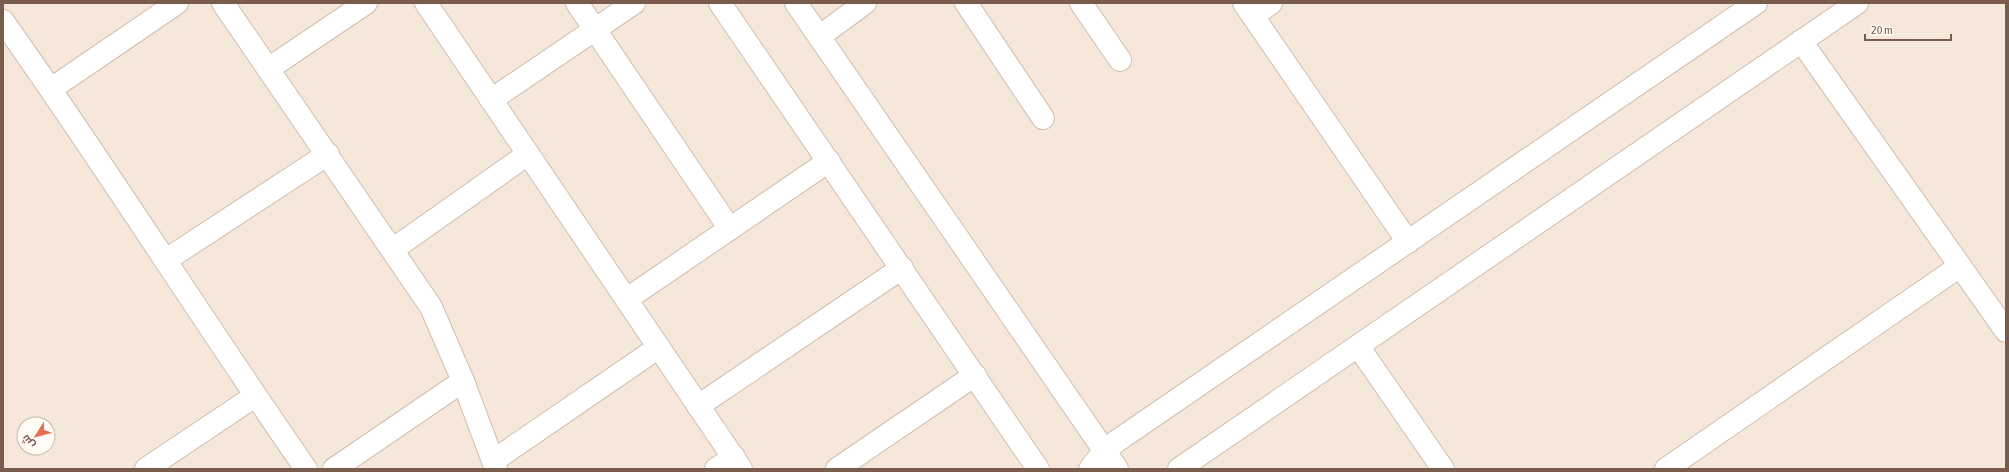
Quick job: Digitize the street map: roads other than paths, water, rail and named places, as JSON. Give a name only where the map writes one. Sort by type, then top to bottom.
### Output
[{"type":"street","points":[[51,89],[177,3]]},
{"type":"street","points":[[223,3],[328,154],[431,307],[463,381],[495,465],[659,347]]},
{"type":"street","points":[[268,69],[366,3]]},
{"type":"street","points":[[426,3],[698,406],[730,465]]},
{"type":"street","points":[[577,3],[730,229]]},
{"type":"street","points":[[491,100],[634,3]]},
{"type":"street","points":[[720,3],[1038,469]]},
{"type":"street","points":[[796,3],[1117,469]]},
{"type":"street","points":[[820,36],[865,3]]},
{"type":"street","points":[[966,3],[1043,118]]},
{"type":"street","points":[[1081,3],[1120,60]]},
{"type":"street","points":[[1271,3],[1248,10],[1408,242]]},
{"type":"street","points":[[1090,469],[1104,452],[1756,3]]},
{"type":"street","points":[[1178,469],[1857,3]]},
{"type":"street","points":[[3,21],[51,89],[255,396],[306,469]]},
{"type":"street","points":[[1801,41],[2006,331]]},
{"type":"street","points":[[166,260],[328,154]]},
{"type":"street","points":[[392,250],[528,154]]},
{"type":"street","points":[[627,299],[829,161]]},
{"type":"street","points":[[1666,469],[1960,266]]},
{"type":"street","points":[[698,406],[902,268]]},
{"type":"street","points":[[1358,346],[1443,469]]},
{"type":"street","points":[[837,469],[975,376]]},
{"type":"street","points":[[334,469],[463,381]]},
{"type":"street","points":[[146,469],[255,396]]}]
